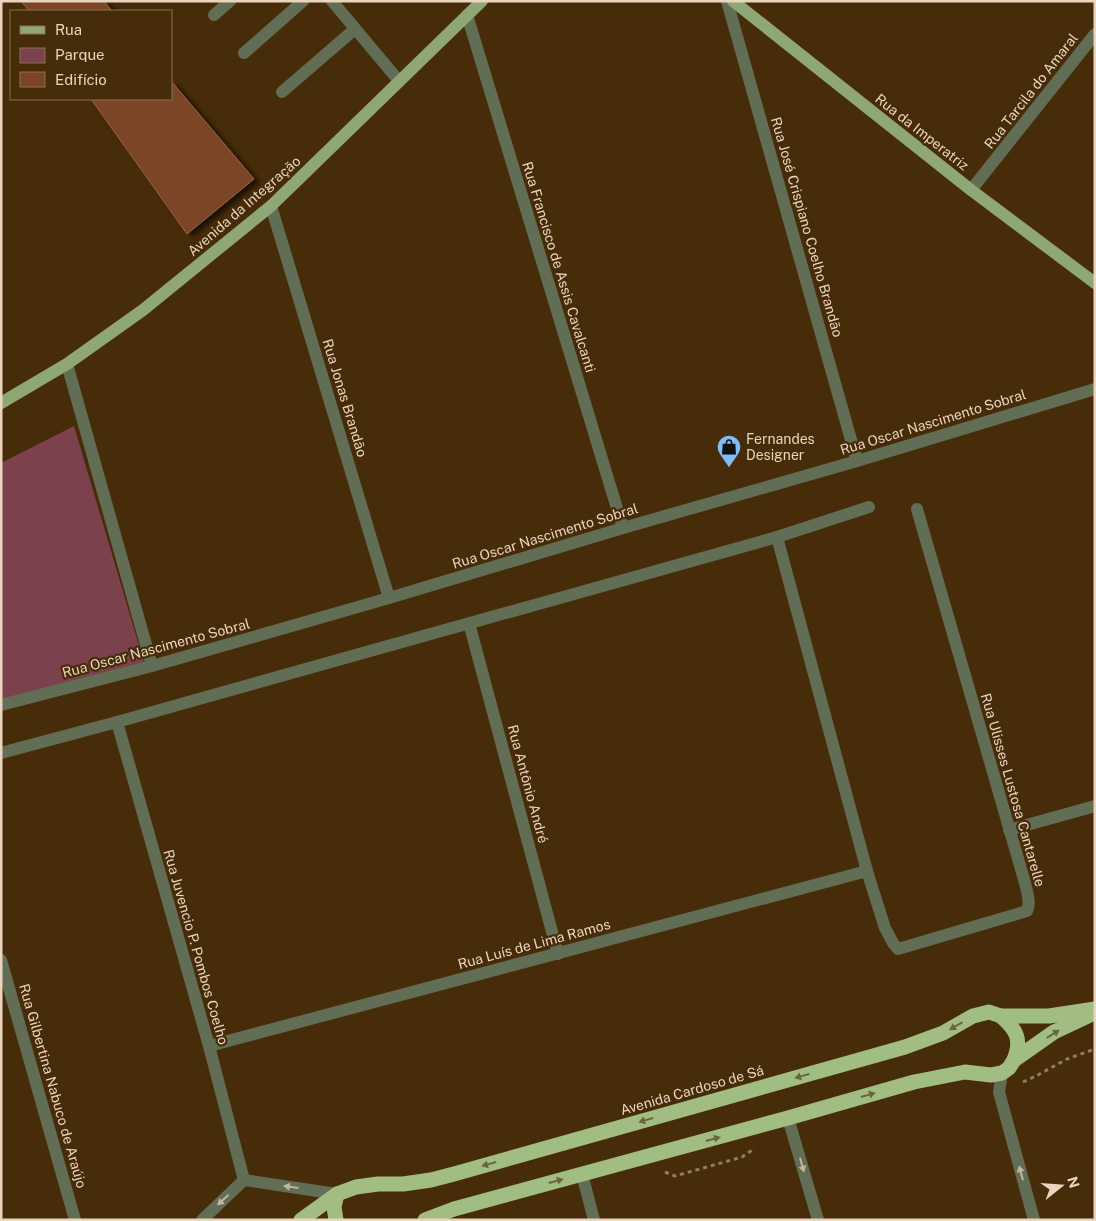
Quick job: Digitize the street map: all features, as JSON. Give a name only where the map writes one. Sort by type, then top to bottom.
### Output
[{"type":"highway","name":"Avenida Cardoso de Sá","points":[[301,1220],[337,1194],[356,1188],[378,1184],[403,1184],[431,1180],[454,1174],[905,1047],[944,1033],[973,1016],[989,1012],[1001,1016],[1049,1016],[1095,1011]]},
{"type":"highway","name":"Avenida Cardoso de Sá","points":[[1002,1073],[1009,1068],[1014,1060],[1054,1032],[1095,1011]]},
{"type":"highway","points":[[1001,1016],[1012,1026],[1017,1038],[1018,1050],[1014,1060]]},
{"type":"highway","points":[[425,1220],[454,1209],[922,1080],[965,1072],[991,1075],[1002,1073]]},
{"type":"highway","points":[[336,1220],[334,1207],[337,1194]]},
{"type":"main road","name":"Avenida da Integração","points":[[1,403],[67,364],[143,310],[272,206],[482,1]]},
{"type":"main road","name":"Rua da Imperatriz","points":[[733,1],[971,190],[1095,283]]},
{"type":"street","points":[[214,15],[230,1]]},
{"type":"street","points":[[244,52],[302,1]]},
{"type":"street","points":[[332,1],[399,81]]},
{"type":"street","name":"Rua José Crispiano Coelho Brandão","points":[[727,1],[857,461]]},
{"type":"street","name":"Rua Francisco de Assis Cavalcanti","points":[[467,15],[623,528]]},
{"type":"street","points":[[282,92],[355,29]]},
{"type":"street","name":"Rua Tarcila do Amaral","points":[[971,190],[1095,34]]},
{"type":"street","name":"Rua Jonas Brandão","points":[[272,206],[389,598]]},
{"type":"street","points":[[67,364],[152,666]]},
{"type":"street","name":"Rua Oscar Nascimento Sobral","points":[[1,705],[152,666],[389,598],[1095,389]]},
{"type":"street","points":[[1,753],[777,537],[870,507]]},
{"type":"street","name":"Rua Ulisses Lustosa Cantarelle","points":[[777,537],[867,872],[885,928],[893,944],[898,949],[1027,911],[1029,904],[917,509]]},
{"type":"street","name":"Rua Antônio André","points":[[469,623],[558,954]]},
{"type":"street","name":"Rua Juvencio P. Pombos Coelho","points":[[117,722],[244,1180]]},
{"type":"street","points":[[1009,830],[1095,806]]},
{"type":"street","name":"Rua Luís de Lima Ramos","points":[[208,1046],[867,872]]},
{"type":"street","name":"Rua Gilbertina Nabuco de Araújo","points":[[1,960],[76,1220]]},
{"type":"street","points":[[1002,1073],[1000,1092],[1034,1220]]},
{"type":"street","points":[[788,1118],[818,1220]]},
{"type":"street","points":[[582,1174],[594,1220]]},
{"type":"street","points":[[202,1220],[244,1180],[337,1194]]},
{"type":"green space","points":[[74,426],[146,669],[1,709],[1,463]]},
{"type":"building","points":[[21,1],[104,1],[111,10],[28,10]]},
{"type":"building","points":[[172,82],[254,179],[187,234],[92,100],[172,100]]},
{"type":"place","name":"Fernandes Designer","points":[[729,468]]}]
